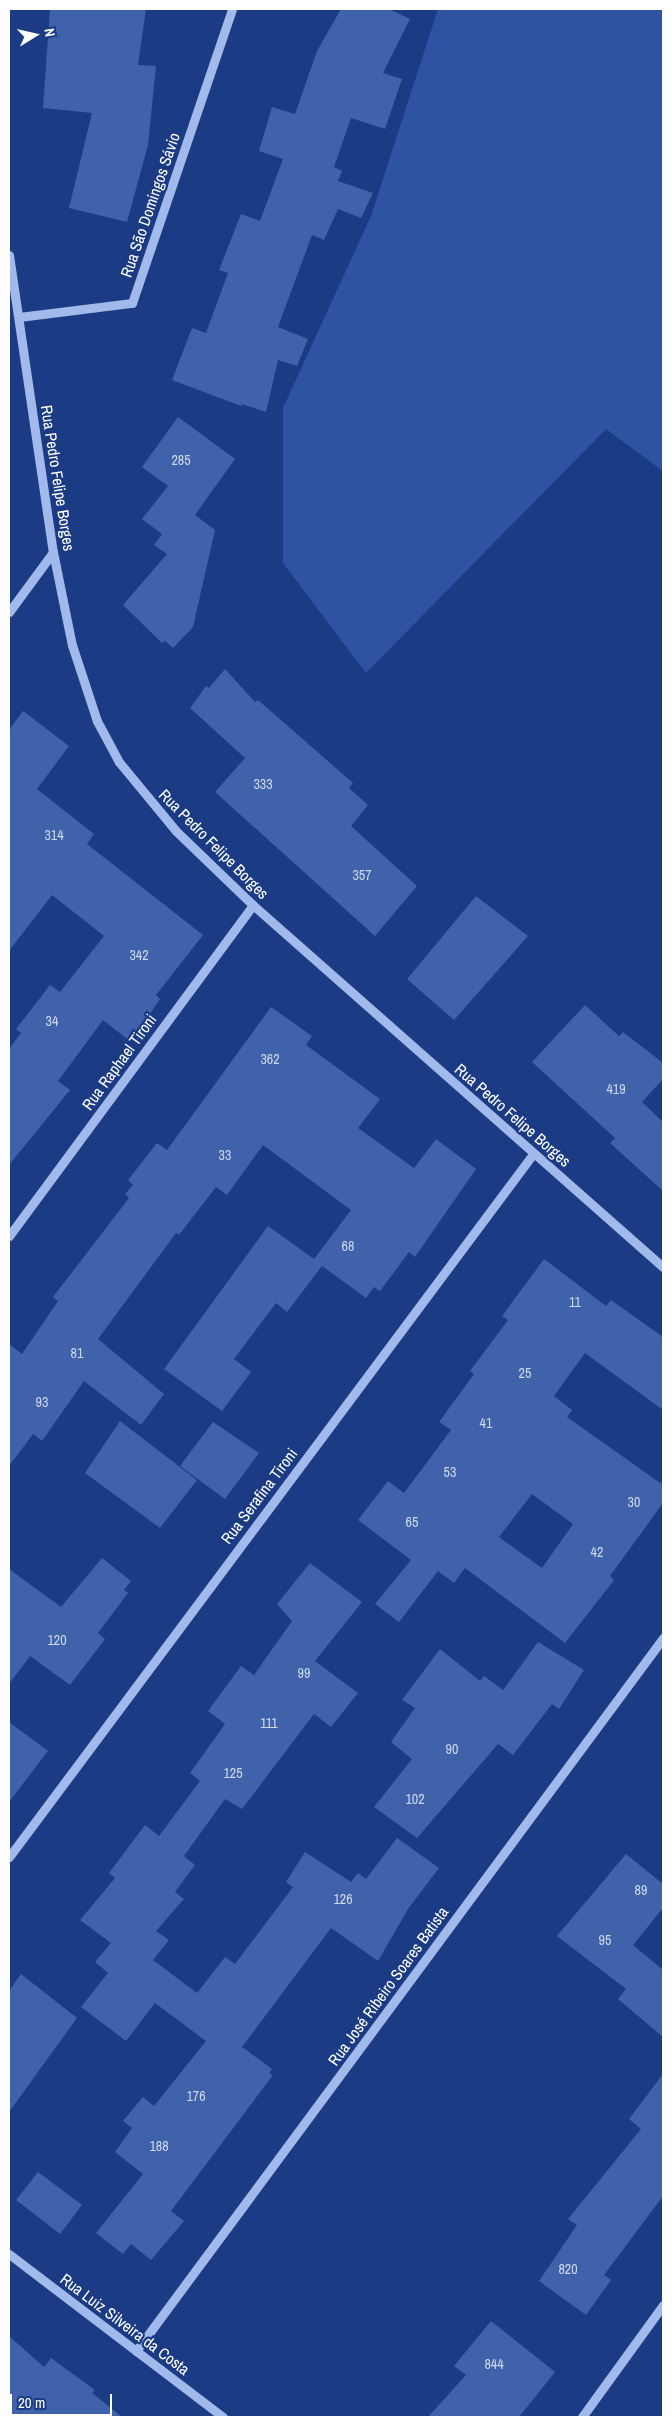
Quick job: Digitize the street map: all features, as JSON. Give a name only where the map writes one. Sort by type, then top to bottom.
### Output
[{"type":"street","name":"Rua São Domingos Sávio","points":[[18,317],[132,303],[232,9]]},
{"type":"street","name":"Rua Pedro Felipe Borges","points":[[9,255],[53,552],[80,678],[119,762],[176,831],[253,905],[663,1267]]},
{"type":"street","points":[[9,612],[53,552]]},
{"type":"street","name":"Rua Raphael Tironi","points":[[9,1236],[253,905]]},
{"type":"street","name":"Rua Serafina Tironi","points":[[9,1857],[534,1154]]},
{"type":"street","name":"Rua José Ribeiro Soares Batista","points":[[136,2351],[663,1638]]},
{"type":"street","name":"Rua Luiz Silveira da Costa","points":[[9,2254],[223,2417]]},
{"type":"street","points":[[582,2417],[663,2305]]},
{"type":"shaded area","points":[[438,9],[663,9],[663,471],[606,429],[366,673],[283,563],[283,408],[371,216]]},
{"type":"building","points":[[50,9],[146,9],[138,65],[156,66],[148,145],[127,222],[69,208],[92,113],[43,108]]},
{"type":"building","points":[[341,9],[389,9],[410,19],[383,73],[402,79],[385,129],[351,118],[334,167],[342,171],[338,181],[373,193],[361,218],[338,209],[324,240],[312,235],[278,327],[308,339],[297,366],[278,360],[266,412],[242,404],[241,406],[172,380],[192,328],[206,333],[228,273],[219,270],[241,214],[260,221],[283,159],[259,151],[272,107],[295,114],[317,51]]},
{"type":"building","points":[[178,417],[235,459],[195,515],[215,530],[193,627],[173,648],[165,641],[162,643],[123,605],[167,554],[154,545],[162,534],[142,519],[168,486],[142,467]]},
{"type":"building","points":[[225,669],[255,702],[258,700],[353,783],[349,788],[368,805],[351,826],[417,886],[375,936],[215,792],[245,758],[190,708],[206,686],[209,688]]},
{"type":"building","points":[[23,711],[69,746],[37,789],[94,834],[87,844],[203,935],[156,995],[160,999],[131,1042],[103,1020],[58,1081],[70,1090],[9,1165],[9,1049],[21,1033],[16,1029],[50,985],[60,992],[104,936],[52,895],[9,951],[9,730]]},
{"type":"building","points":[[476,896],[528,936],[454,1020],[407,979]]},
{"type":"building","points":[[585,1005],[619,1036],[623,1032],[663,1063],[663,1079],[642,1102],[663,1122],[663,1191],[610,1143],[615,1138],[532,1062]]},
{"type":"building","points":[[271,1007],[312,1036],[306,1045],[380,1099],[358,1128],[414,1168],[436,1139],[476,1169],[415,1257],[409,1252],[380,1291],[374,1287],[366,1298],[322,1266],[287,1312],[276,1303],[234,1359],[251,1372],[222,1411],[164,1369],[268,1226],[314,1259],[351,1210],[263,1145],[227,1195],[216,1187],[179,1235],[176,1233],[98,1339],[164,1394],[141,1425],[84,1381],[42,1441],[33,1434],[9,1466],[9,1344],[22,1354],[58,1301],[53,1297],[129,1198],[125,1194],[133,1185],[128,1180],[157,1143],[167,1150]]},
{"type":"building","points":[[544,1259],[606,1306],[611,1300],[663,1337],[663,1410],[585,1353],[554,1396],[572,1410],[567,1417],[663,1485],[663,1503],[610,1576],[614,1580],[565,1643],[465,1568],[454,1583],[438,1571],[399,1622],[375,1604],[411,1560],[358,1520],[388,1481],[404,1493],[451,1430],[439,1422],[474,1374],[470,1371],[508,1320],[502,1316]],"holes":[[[532,1494],[573,1524],[542,1568],[499,1537]]]},
{"type":"building","points":[[120,1421],[197,1480],[160,1528],[85,1473]]},
{"type":"building","points":[[213,1422],[259,1453],[225,1499],[180,1466]]},
{"type":"building","points":[[102,1558],[131,1581],[124,1590],[128,1593],[98,1633],[105,1639],[70,1685],[30,1656],[9,1684],[9,1569],[61,1607]]},
{"type":"building","points":[[310,1563],[362,1602],[315,1661],[358,1693],[331,1727],[314,1714],[242,1809],[225,1799],[184,1856],[195,1865],[175,1892],[184,1899],[156,1931],[169,1940],[153,1960],[197,1993],[225,1957],[235,1964],[293,1887],[286,1882],[305,1852],[351,1882],[358,1873],[366,1879],[397,1838],[439,1868],[408,1909],[378,1961],[331,1928],[242,2047],[272,2069],[269,2073],[273,2075],[171,2211],[184,2221],[151,2260],[131,2244],[123,2254],[96,2233],[143,2174],[115,2152],[132,2128],[123,2121],[143,2097],[154,2106],[206,2041],[155,2003],[126,2041],[81,2007],[108,1973],[95,1962],[111,1943],[80,1920],[115,1878],[109,1873],[145,1825],[159,1836],[200,1781],[190,1773],[225,1724],[208,1711],[241,1666],[254,1675],[292,1621],[277,1604]]},
{"type":"building","points":[[538,1642],[584,1670],[559,1709],[552,1704],[513,1755],[498,1744],[417,1838],[374,1807],[412,1759],[391,1742],[415,1708],[402,1700],[440,1649],[480,1681],[484,1676],[503,1690]]},
{"type":"building","points":[[9,1722],[48,1751],[9,1802]]},
{"type":"building","points":[[626,1854],[663,1884],[663,1908],[633,1945],[663,1970],[663,2037],[618,1999],[626,1989],[557,1936]]},
{"type":"building","points":[[21,1974],[77,2018],[9,2112],[9,1991]]},
{"type":"building","points":[[663,2074],[663,2196],[604,2275],[611,2280],[586,2315],[539,2281],[577,2225],[568,2219],[641,2129],[629,2119]]},
{"type":"building","points":[[38,2172],[82,2205],[60,2234],[16,2200]]},
{"type":"building","points":[[491,2321],[555,2372],[519,2417],[428,2417],[466,2375],[454,2366]]},
{"type":"building","points":[[9,2336],[44,2367],[51,2358],[95,2390],[92,2393],[122,2417],[9,2417]]}]
